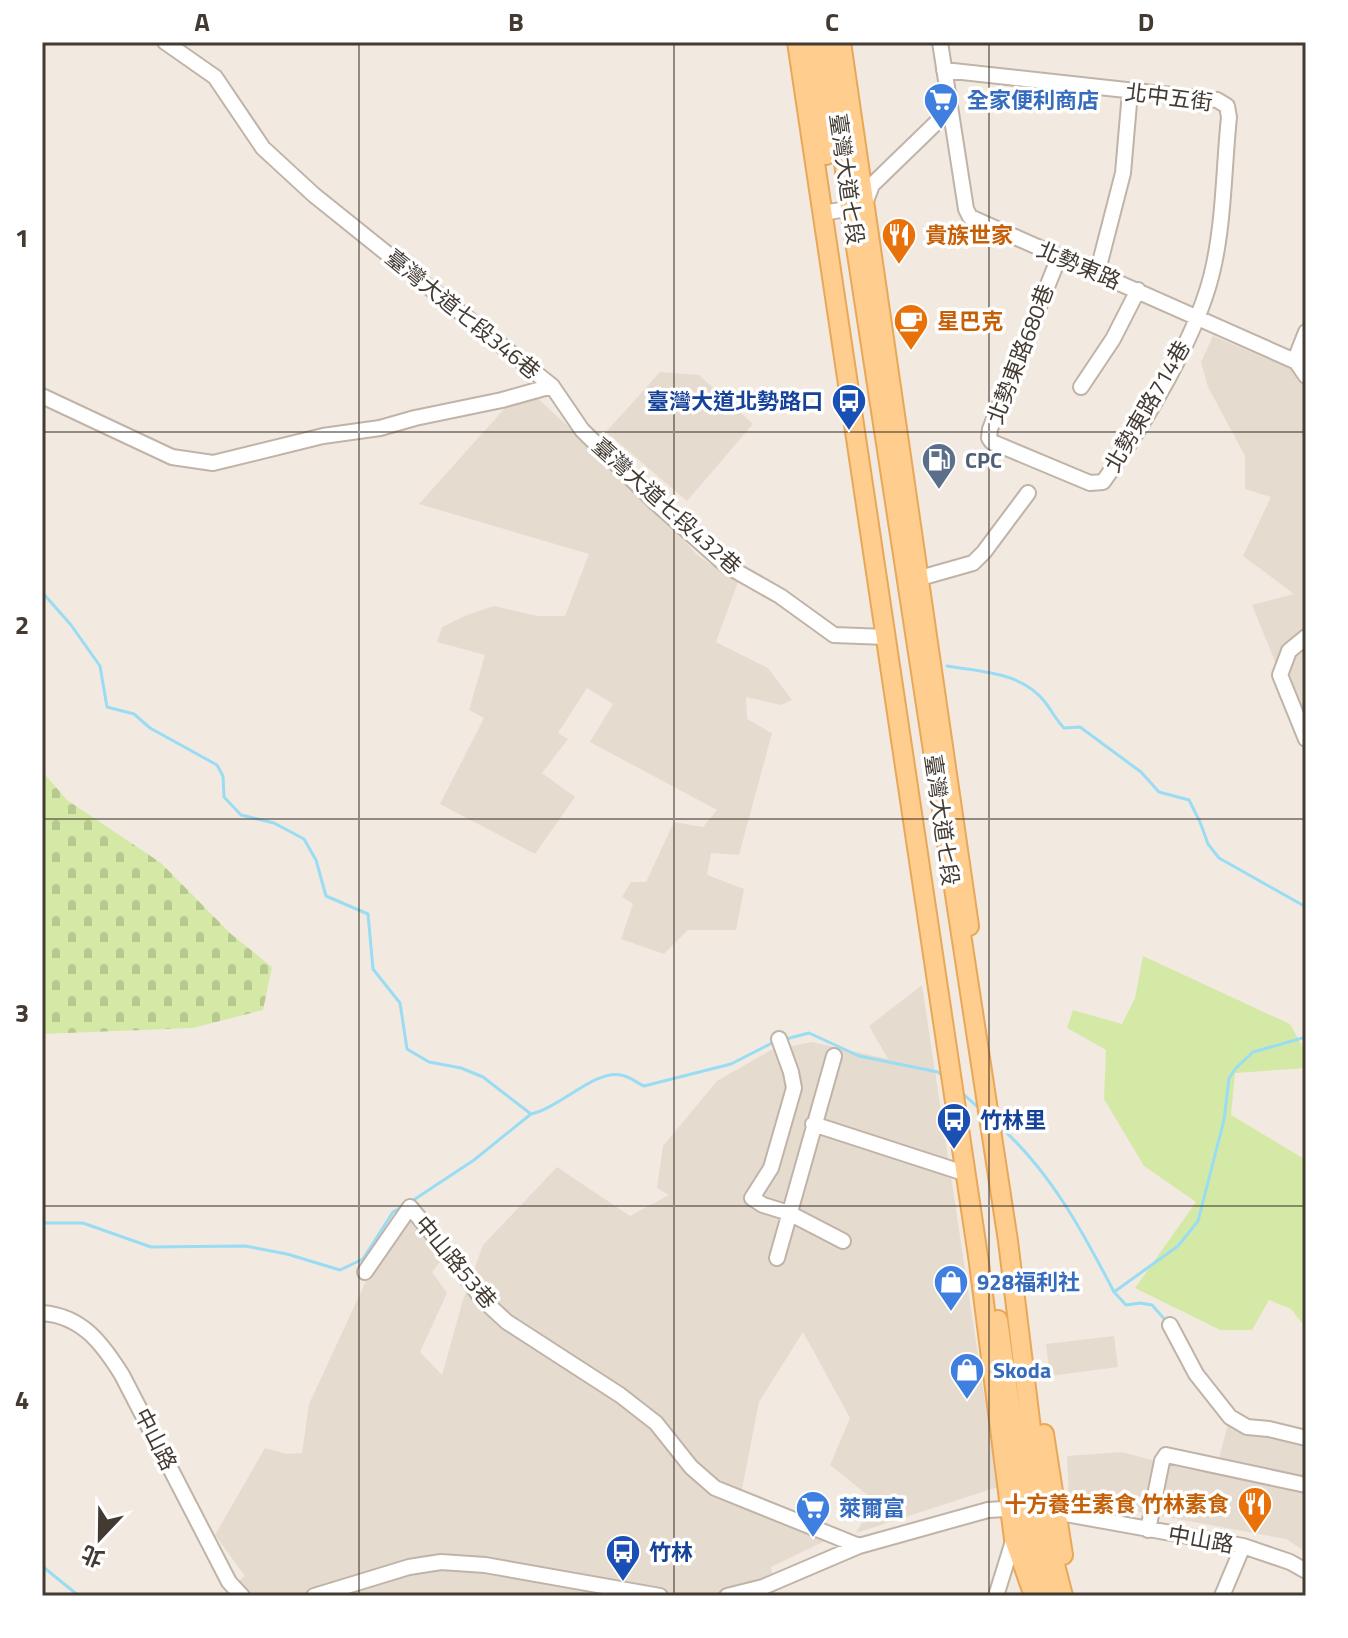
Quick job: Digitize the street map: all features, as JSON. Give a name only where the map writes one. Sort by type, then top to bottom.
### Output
[{"type":"main road","name":"臺灣大道七段","points":[[797,42],[842,210],[1005,1226],[1031,1512],[1014,1539],[1032,1587]]},
{"type":"main road","name":"臺灣大道七段","points":[[810,42],[842,210],[920,578],[1031,1512],[1047,1535],[1063,1596]]},
{"type":"main road","name":"臺灣大道七段","points":[[828,42],[886,637],[964,1173],[979,1263],[1031,1512],[1074,1596]]},
{"type":"main road","name":"臺灣大道七段","points":[[841,42],[842,210],[967,1109],[1038,1557],[1049,1596]]},
{"type":"main road","name":"臺灣大道七段","points":[[967,1109],[962,1127],[979,1236],[979,1263]]},
{"type":"street","name":"臺灣大道七段346巷","points":[[165,42],[215,77],[263,148],[314,195],[552,386]]},
{"type":"street","name":"北勢東路","points":[[940,42],[966,209],[970,217],[1300,363]]},
{"type":"street","name":"北中五街","points":[[944,70],[1217,100],[1227,106],[1229,117],[1214,265],[1197,317]]},
{"type":"street","points":[[1097,274],[1123,173],[1130,92]]},
{"type":"street","points":[[842,210],[950,113]]},
{"type":"street","name":"北勢東路680巷","points":[[1059,257],[989,438],[992,442],[1090,483]]},
{"type":"street","points":[[1081,387],[1113,339],[1138,290]]},
{"type":"street","name":"北勢東路714巷","points":[[1090,483],[1103,482],[1114,467],[1174,369],[1197,317]]},
{"type":"street","points":[[1306,332],[1300,363],[1306,376]]},
{"type":"street","name":"臺灣大道七段346巷","points":[[45,400],[172,457],[213,463],[323,436],[380,428],[552,386]]},
{"type":"street","name":"臺灣大道七段432巷","points":[[552,386],[582,430],[656,503],[727,566],[780,596],[834,635],[886,637]]},
{"type":"street","points":[[920,578],[973,563],[1028,493]]},
{"type":"street","points":[[1306,637],[1289,651],[1280,675],[1306,739]]},
{"type":"street","points":[[782,1046],[794,1088],[769,1173],[752,1198],[843,1241]]},
{"type":"street","points":[[777,1258],[834,1056]]},
{"type":"street","points":[[813,1124],[964,1173]]},
{"type":"street","name":"中山路53巷","points":[[365,1272],[410,1207],[482,1299],[507,1322],[620,1395],[656,1423],[691,1467],[715,1488],[859,1546]]},
{"type":"street","name":"中山路","points":[[42,1313],[69,1318],[89,1330],[105,1349],[122,1375],[229,1582],[242,1596]]},
{"type":"street","points":[[1170,1325],[1196,1374],[1230,1417],[1247,1427],[1306,1438]]},
{"type":"street","points":[[1148,1530],[1162,1461],[1166,1455],[1306,1485]]},
{"type":"street","name":"中山路","points":[[727,1596],[763,1587],[859,1546],[988,1510],[1031,1512],[1243,1546],[1290,1562],[1306,1571]]},
{"type":"street","points":[[1022,1596],[1032,1587],[1038,1557],[1047,1535]]},
{"type":"street","points":[[996,1596],[1014,1539]]},
{"type":"street","points":[[1222,1596],[1243,1546]]},
{"type":"street","points":[[314,1596],[395,1571],[441,1562],[485,1565],[660,1596]]},
{"type":"shaded area","points":[[1213,336],[1306,375],[1306,738],[1252,605],[1294,594],[1243,556],[1271,497],[1245,489],[1245,456],[1208,387],[1201,362]]},
{"type":"shaded area","points":[[660,372],[699,375],[753,424],[687,501],[606,432]]},
{"type":"shaded area","points":[[536,397],[626,474],[697,555],[738,582],[716,642],[768,668],[792,700],[781,705],[746,697],[747,719],[772,733],[739,855],[711,853],[707,875],[744,889],[736,930],[688,930],[664,954],[621,939],[633,904],[622,897],[631,882],[646,882],[674,822],[703,827],[717,810],[590,742],[613,704],[587,688],[558,733],[568,739],[542,773],[575,797],[535,854],[440,804],[484,718],[469,710],[485,655],[437,642],[442,627],[494,606],[537,616],[565,616],[589,554],[419,504],[505,408]]},
{"type":"shaded area","points":[[922,985],[998,1487],[856,1533],[875,1501],[830,1465],[850,1418],[803,1332],[759,1402],[739,1504],[827,1540],[771,1567],[776,1596],[221,1596],[245,1576],[215,1535],[265,1448],[287,1454],[302,1453],[309,1404],[373,1266],[410,1218],[446,1255],[432,1272],[447,1293],[420,1352],[442,1375],[463,1300],[483,1245],[557,1167],[630,1216],[669,1195],[657,1188],[663,1146],[717,1081],[771,1050],[812,1042],[888,1059],[869,1026]]},
{"type":"shaded area","points":[[1114,1336],[1118,1367],[1050,1376],[1046,1344]]},
{"type":"shaded area","points":[[1228,1424],[1306,1444],[1306,1552],[1286,1539],[1069,1499],[1067,1456],[1122,1452],[1185,1469],[1215,1473]]},
{"type":"green space","points":[[42,771],[67,800],[161,863],[231,934],[272,967],[263,1010],[193,1028],[42,1034]]},
{"type":"green space","points":[[1143,956],[1290,1024],[1306,1053],[1306,1068],[1235,1073],[1231,1115],[1306,1160],[1306,1328],[1291,1309],[1269,1300],[1252,1330],[1220,1330],[1135,1288],[1196,1202],[1144,1166],[1104,1099],[1106,1050],[1067,1028],[1073,1010],[1122,1024],[1135,998]]},
{"type":"waterway","points":[[42,592],[71,625],[100,666],[107,707],[134,714],[150,728],[217,765],[223,776],[224,797],[241,815],[274,823],[304,839],[316,860],[326,896],[368,914],[373,969],[400,1003],[407,1049],[429,1062],[461,1068],[483,1077],[531,1114],[589,1083],[611,1075],[621,1075],[644,1086],[731,1064],[774,1042]]},
{"type":"waterway","points":[[947,666],[1000,675],[1036,692],[1064,728],[1080,727],[1141,772],[1159,792],[1189,800],[1208,844],[1219,858],[1306,907]]},
{"type":"waterway","points":[[786,1039],[809,1033],[859,1056],[938,1072],[944,1077]]},
{"type":"waterway","points":[[1167,1322],[1152,1305],[1126,1305],[1114,1292],[1178,1246],[1198,1221],[1224,1120],[1229,1078],[1236,1068],[1253,1052],[1306,1037]]},
{"type":"waterway","points":[[962,1093],[980,1109]]},
{"type":"waterway","points":[[412,1201],[474,1160],[531,1114]]},
{"type":"waterway","points":[[998,1125],[1049,1181],[1077,1224],[1114,1292]]},
{"type":"waterway","points":[[42,1223],[83,1223],[151,1247],[245,1246],[287,1254],[340,1270],[363,1259],[393,1212],[402,1207]]},
{"type":"waterway","points":[[42,1566],[79,1596]]},
{"type":"place","name":"全家便利商店","points":[[941,131]]},
{"type":"place","name":"貴族世家","points":[[899,266]]},
{"type":"place","name":"星巴克","points":[[911,352]]},
{"type":"place","name":"臺灣大道北勢路口","points":[[849,432]]},
{"type":"place","name":"CPC","points":[[939,491]]},
{"type":"place","name":"竹林里","points":[[954,1151]]},
{"type":"place","name":"928福利社","points":[[951,1313]]},
{"type":"place","name":"Skoda","points":[[967,1401]]},
{"type":"place","name":"十方養生素食 竹林素食","points":[[1255,1535]]},
{"type":"place","name":"萊爾富","points":[[813,1539]]},
{"type":"place","name":"竹林","points":[[623,1583]]}]
